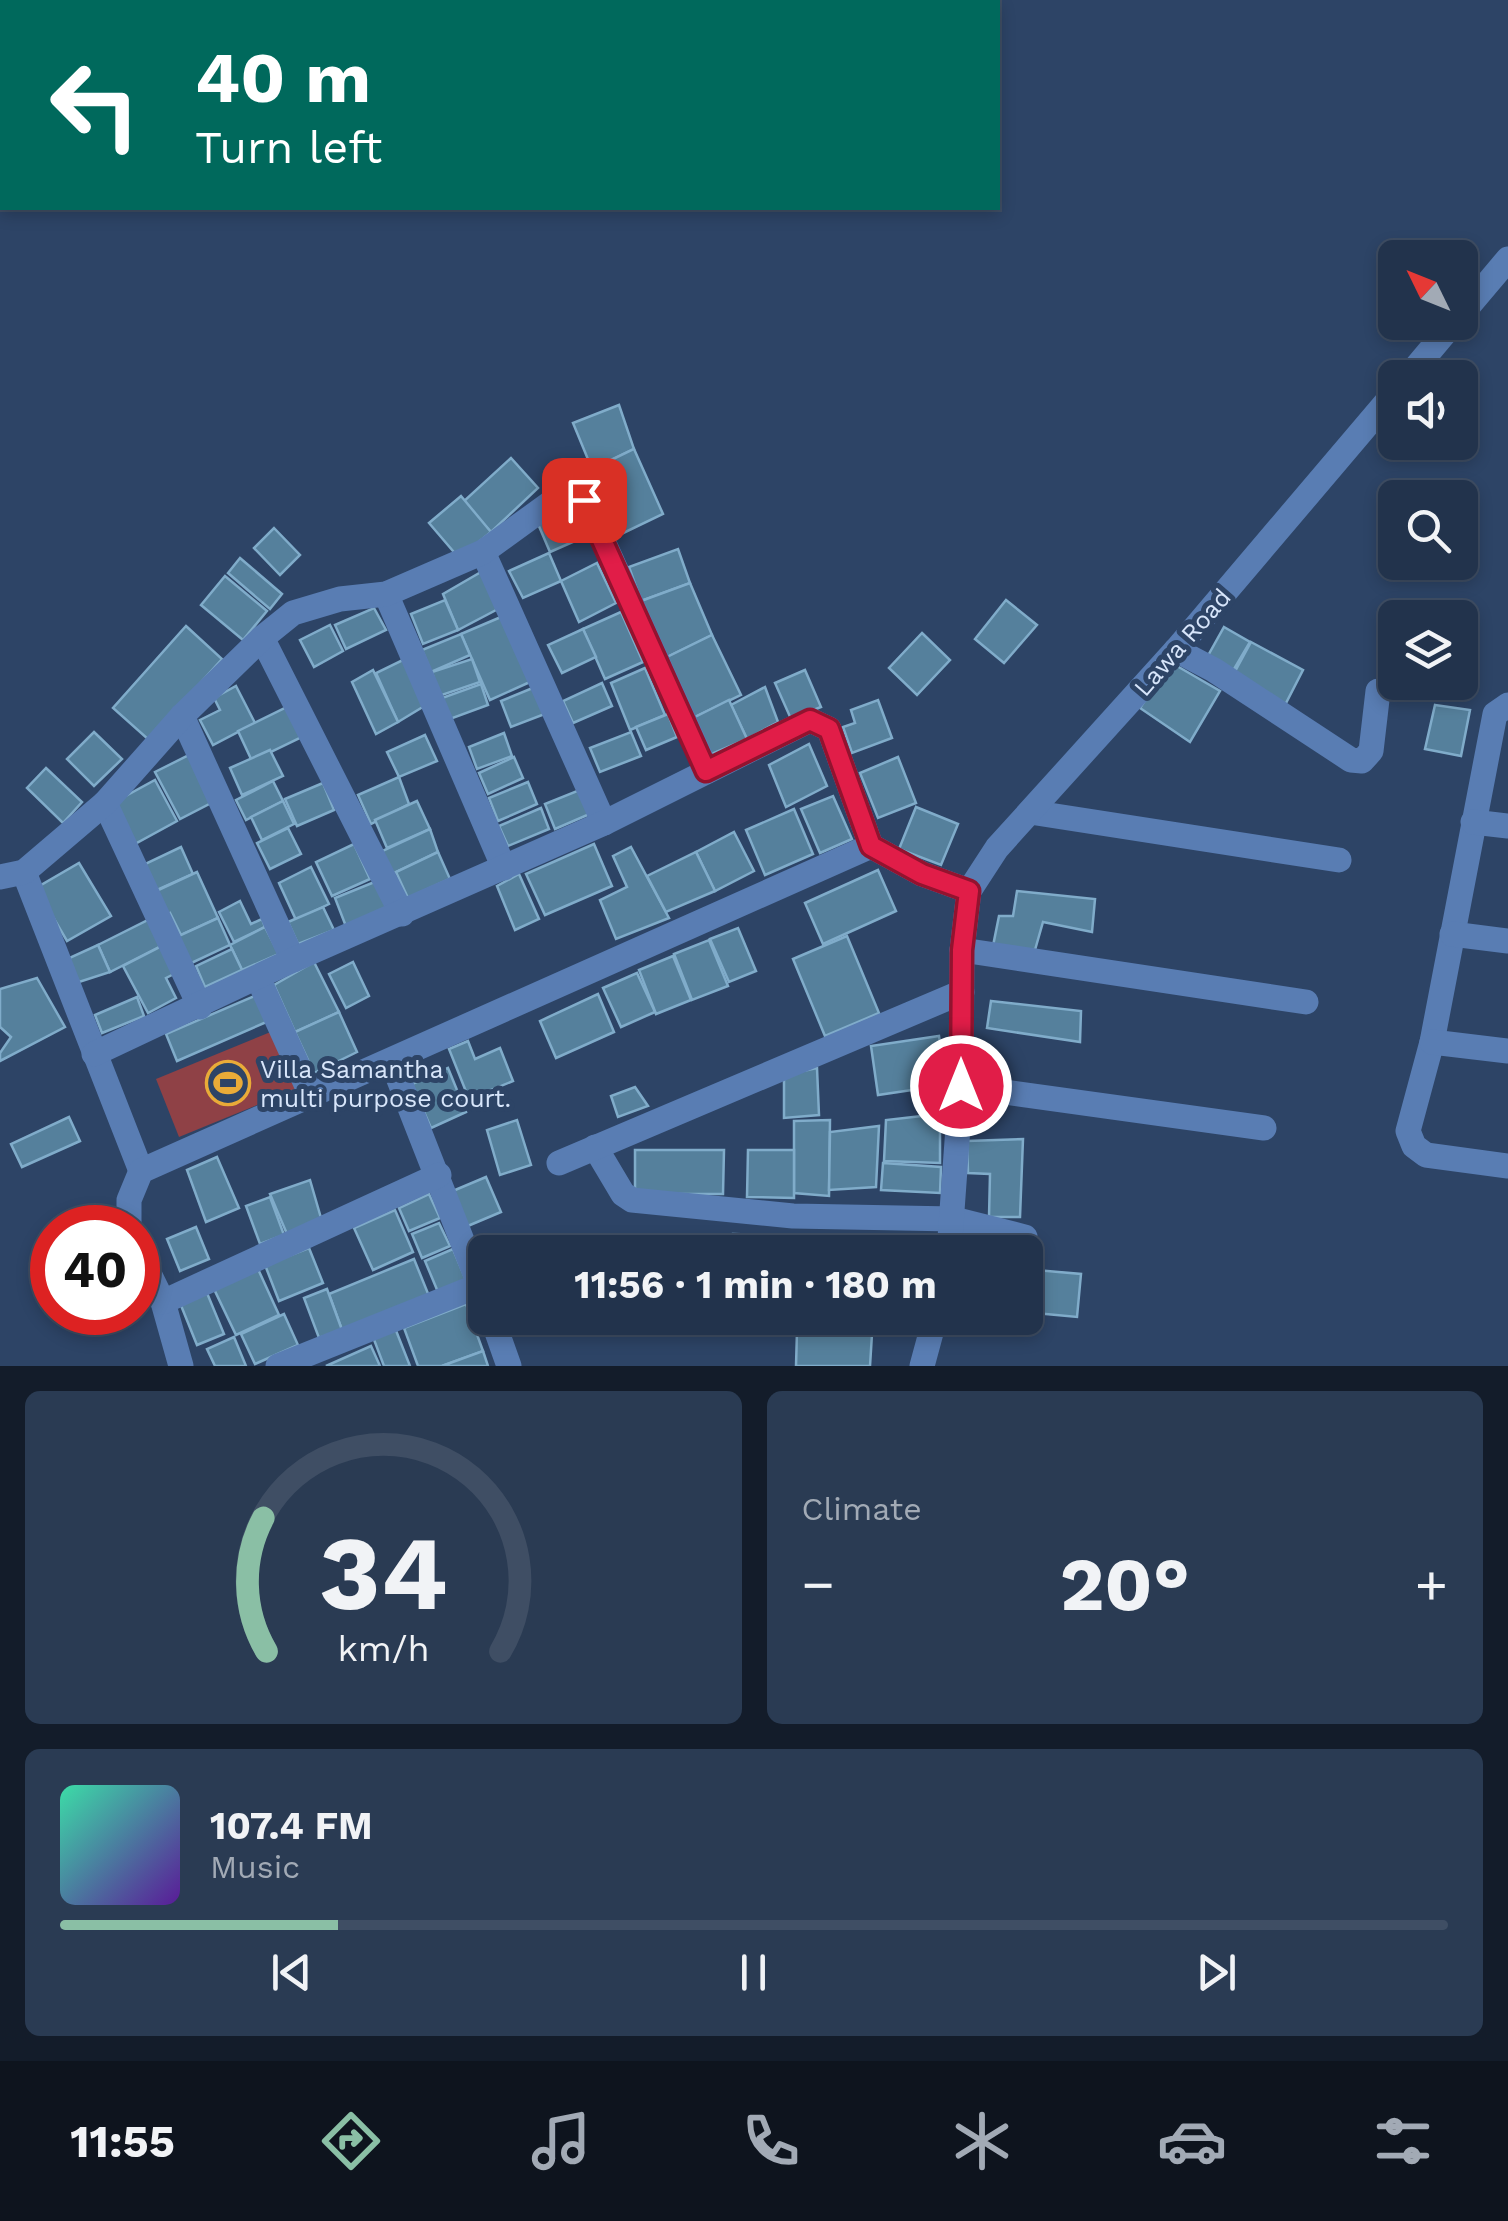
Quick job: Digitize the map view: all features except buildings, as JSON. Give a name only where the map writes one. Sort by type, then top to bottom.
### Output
[{"type":"street","points":[[1478,295],[1508,259]]},
{"type":"street","points":[[1422,360],[1439,340]]},
{"type":"street","name":"Lawa Road","points":[[969,891],[997,848],[1176,650],[1378,412]]},
{"type":"street","points":[[141,1171],[94,1054],[12,874],[105,802],[182,716],[293,613],[340,599],[386,594],[483,552],[560,496],[573,494],[584,500],[706,771]]},
{"type":"street","points":[[483,552],[604,823]]},
{"type":"street","points":[[386,594],[504,868]]},
{"type":"street","points":[[262,638],[402,914]]},
{"type":"street","points":[[1176,650],[1214,670],[1351,760],[1362,761],[1371,751],[1378,691]]},
{"type":"street","points":[[1508,705],[1495,714],[1432,1042],[1408,1131],[1414,1146],[1426,1155],[1508,1166]]},
{"type":"street","points":[[182,716],[293,960]]},
{"type":"street","points":[[94,1054],[293,960],[604,823],[810,720],[829,729],[871,846],[922,874],[969,891],[962,950],[961,1086],[951,1235]]},
{"type":"street","points":[[105,802],[200,1006]]},
{"type":"street","points":[[1030,812],[1339,860]]},
{"type":"street","points":[[1473,822],[1508,826]]},
{"type":"street","points":[[128,1205],[141,1171],[871,846]]},
{"type":"street","points":[[1452,934],[1508,940]]},
{"type":"street","points":[[962,950],[1306,1002]]},
{"type":"street","points":[[258,978],[311,1096]]},
{"type":"street","points":[[559,1163],[962,992]]},
{"type":"street","points":[[1432,1042],[1508,1051]]},
{"type":"street","points":[[392,1062],[468,1254]]},
{"type":"street","points":[[961,1086],[1264,1128]]},
{"type":"street","points":[[595,1147],[623,1194],[632,1200],[793,1216],[954,1219],[1020,1235]]},
{"type":"street","points":[[163,1302],[439,1175]]},
{"type":"street","points":[[160,1296],[182,1366]]},
{"type":"street","points":[[278,1366],[468,1297]]},
{"type":"street","points":[[498,1335],[509,1366]]},
{"type":"street","points":[[922,1366],[930,1335]]},
{"type":"shaded area","name":"Villa Samantha multi purpose court.","points":[[278,1029],[301,1087],[179,1137],[156,1079]]},
{"type":"place","name":"Villa Samantha multi purpose court.","points":[[228,1083]]},
{"type":"route","points":[[584,500],[706,771],[810,720],[819,723],[829,729],[871,846],[922,874],[969,891],[962,950],[961,1086]]}]
